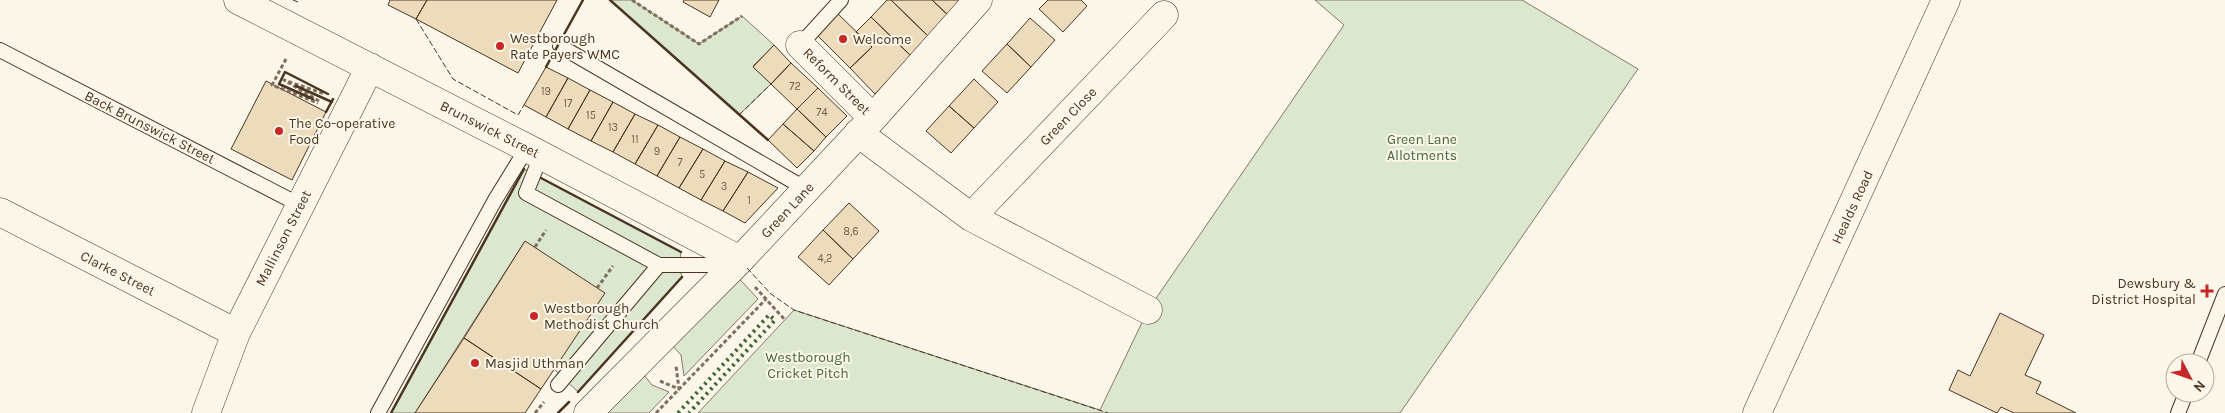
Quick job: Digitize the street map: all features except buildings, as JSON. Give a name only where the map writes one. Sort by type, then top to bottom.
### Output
[{"type":"street","name":"Brunswick Street","points":[[238,0],[534,152],[738,262]]},
{"type":"street","name":"Green Lane","points":[[588,413],[738,262],[866,125],[978,0]]},
{"type":"street","name":"Healds Road","points":[[1757,413],[1946,0]]},
{"type":"street","name":"Green Close","points":[[971,217],[1164,15]]},
{"type":"street","name":"Reform Street","points":[[800,44],[866,125]]},
{"type":"street","name":"Mallinson Street","points":[[206,413],[236,333],[370,67]]},
{"type":"street","points":[[866,125],[971,217],[1148,310]]},
{"type":"street","name":"Clarke Street","points":[[0,212],[236,333]]},
{"type":"lane","points":[[800,44],[841,0]]},
{"type":"lane","points":[[560,46],[806,189]]},
{"type":"lane","name":"Back Brunswick Street","points":[[0,50],[300,205]]},
{"type":"lane","points":[[534,152],[526,193],[660,265],[738,262]]},
{"type":"lane","points":[[378,413],[495,200],[534,152]]},
{"type":"lane","points":[[558,385],[660,265]]},
{"type":"lane","points":[[2202,353],[2225,294]]},
{"type":"path","points":[[632,0],[699,44],[742,16]]},
{"type":"path","points":[[280,70],[272,85],[320,102],[284,80],[335,97],[351,106]]},
{"type":"path","points":[[738,262],[766,299],[785,320]]},
{"type":"path","points":[[656,413],[766,299]]},
{"type":"green space","points":[[610,0],[632,0],[699,44],[742,16],[774,45],[753,66],[771,84],[739,115]]},
{"type":"green space","name":"Green Lane Allotments","points":[[1315,0],[1522,0],[1638,69],[1400,413],[698,413],[794,310],[1100,410],[1148,310],[1344,25]]},
{"type":"green space","points":[[524,169],[681,252],[679,265],[682,277],[578,392],[554,369],[525,241],[415,413],[391,413]]},
{"type":"green space","points":[[735,274],[758,299],[684,376],[681,355],[668,341]]},
{"type":"green space","points":[[640,370],[652,385],[669,392],[649,413],[597,413]]},
{"type":"hedge","points":[[678,413],[769,315],[775,320],[689,413]]},
{"type":"fence","points":[[293,0],[298,2]]},
{"type":"fence","points":[[416,19],[453,79],[518,115],[524,105]]},
{"type":"fence","points":[[739,115],[771,84]]},
{"type":"fence","points":[[747,268],[771,294],[794,310],[1108,413]]},
{"type":"wall","points":[[546,67],[583,0]]},
{"type":"wall","points":[[610,0],[768,140]]},
{"type":"wall","points":[[313,99],[279,84],[285,72],[328,94]]},
{"type":"wall","points":[[296,86],[332,102]]},
{"type":"wall","points":[[326,112],[333,99]]},
{"type":"wall","points":[[391,413],[524,169]]},
{"type":"wall","points":[[541,178],[681,252]]},
{"type":"wall","points":[[578,392],[682,277]]},
{"type":"wall","points":[[558,413],[569,402]]},
{"type":"place","name":"Welcome","points":[[843,39]]},
{"type":"place","name":"Westborough Rate Payers WMC","points":[[500,46]]},
{"type":"place","name":"The Co-operative Food","points":[[279,131]]},
{"type":"place","name":"Dewsbury & District Hospital","points":[[2207,291]]},
{"type":"place","name":"Westborough Methodist Church","points":[[534,316]]},
{"type":"place","name":"Masjid Uthman","points":[[475,363]]},
{"type":"park label","name":"Westborough Cricket Pitch","points":[[808,366]]}]
